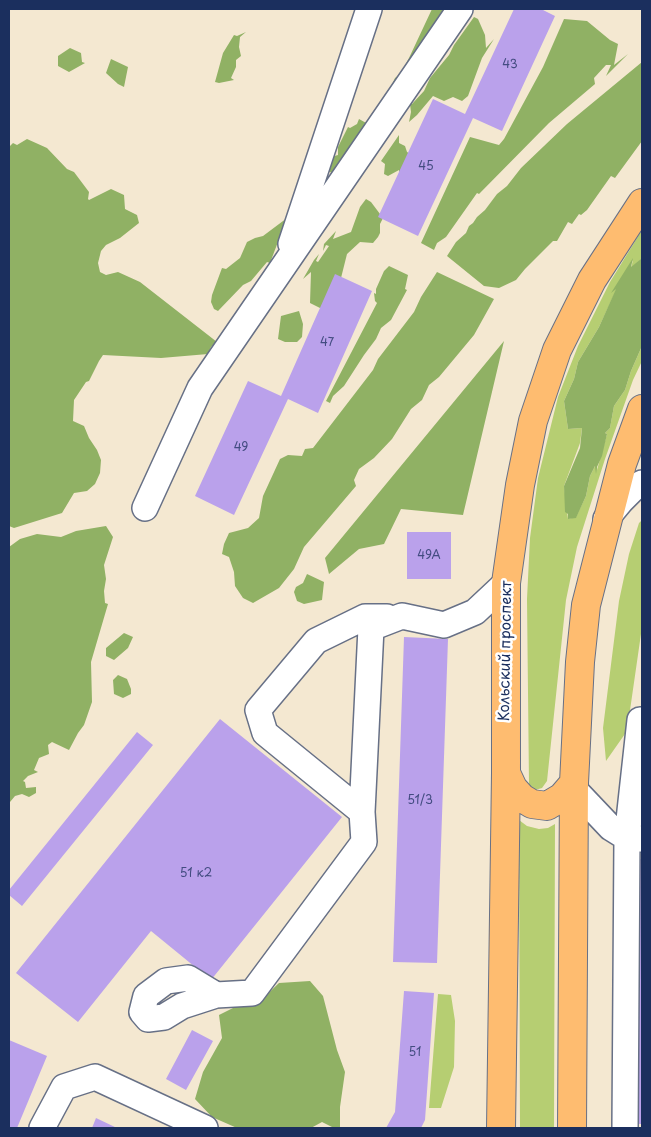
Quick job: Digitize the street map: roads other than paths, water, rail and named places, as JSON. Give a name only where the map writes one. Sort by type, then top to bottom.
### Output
[{"type":"main road","name":"Кольский проспект","points":[[501,1128],[506,773],[506,583],[520,485],[533,421],[558,350],[592,280],[642,203]]},
{"type":"main road","points":[[572,1128],[574,786],[580,662],[586,605],[606,519],[622,464],[642,409]]},
{"type":"main road","points":[[506,773],[513,788],[522,798],[532,804],[547,806],[562,797],[574,786]]},
{"type":"street","points":[[281,272],[370,9]]},
{"type":"street","points":[[145,508],[200,388],[460,9]]},
{"type":"street","points":[[606,519],[621,501],[642,483]]},
{"type":"street","points":[[362,812],[265,733],[258,710],[316,641],[365,617],[402,616],[444,625],[475,612],[506,583]]},
{"type":"street","points":[[216,994],[252,994],[364,842],[362,812],[371,628],[402,616]]},
{"type":"street","points":[[625,1128],[640,720]]},
{"type":"street","points":[[574,786],[611,828],[635,838]]},
{"type":"street","points":[[42,1128],[64,1087],[94,1077],[205,1128]]}]
